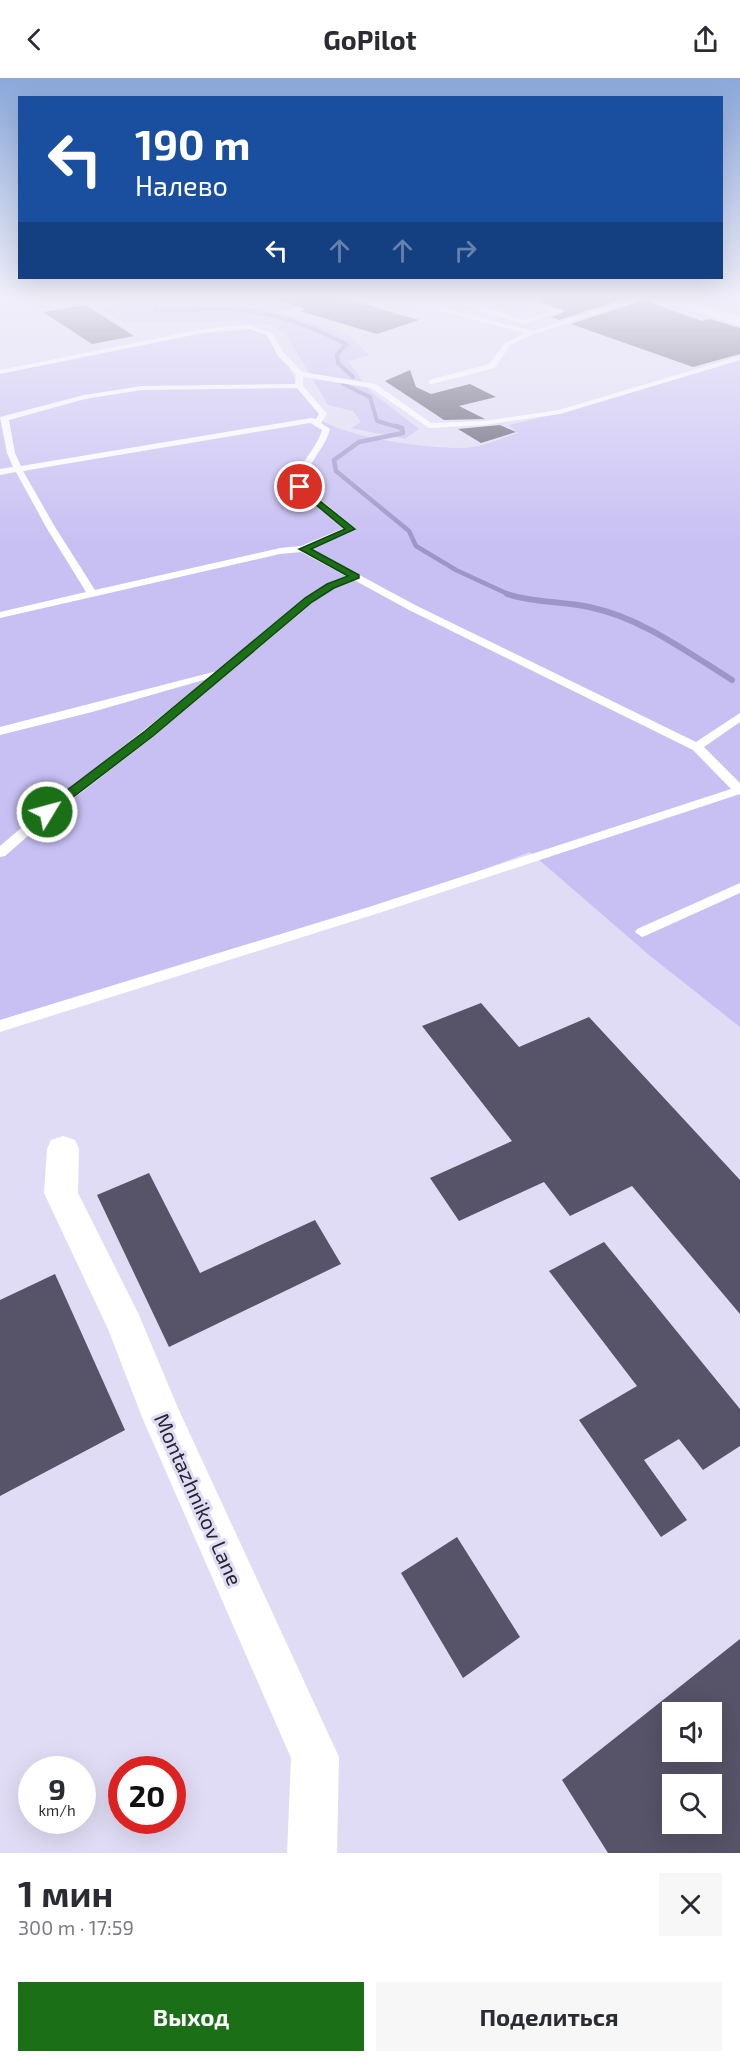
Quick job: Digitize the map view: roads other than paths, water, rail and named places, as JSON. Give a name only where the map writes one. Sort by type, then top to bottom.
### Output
[{"type":"street","name":"Montazhnikov Lane","points":[[63,1149],[62,1193],[126,1327],[162,1417],[315,1757],[312,1853]]},
{"type":"lane","points":[[298,386],[299,378]]},
{"type":"lane","points":[[323,378],[372,386],[429,426],[484,423],[560,412],[674,378]]},
{"type":"lane","points":[[432,382],[448,378]]},
{"type":"lane","points":[[92,594],[19,470],[8,446],[8,429],[2,419],[84,397],[142,387],[298,386],[323,414],[318,422]]},
{"type":"lane","points":[[0,472],[311,420],[318,422],[326,429],[325,438],[320,449],[301,471],[300,487],[351,529],[303,549],[280,551],[0,615]]},
{"type":"lane","points":[[0,1026],[385,906],[740,790],[697,747],[413,608],[303,549]]},
{"type":"lane","points":[[0,853],[47,812],[149,734],[309,600],[330,586],[356,576]]},
{"type":"lane","points":[[0,731],[88,710],[221,672]]},
{"type":"lane","points":[[697,747],[740,717]]},
{"type":"lane","points":[[642,932],[740,888]]},
{"type":"waterway","points":[[343,384],[370,397],[377,421],[401,428]]},
{"type":"waterway","points":[[396,426],[402,428],[403,433],[359,442],[334,460],[336,471],[409,531],[416,546],[456,570],[508,594]]},
{"type":"waterway","points":[[508,594],[609,612],[664,637],[732,680]]}]
